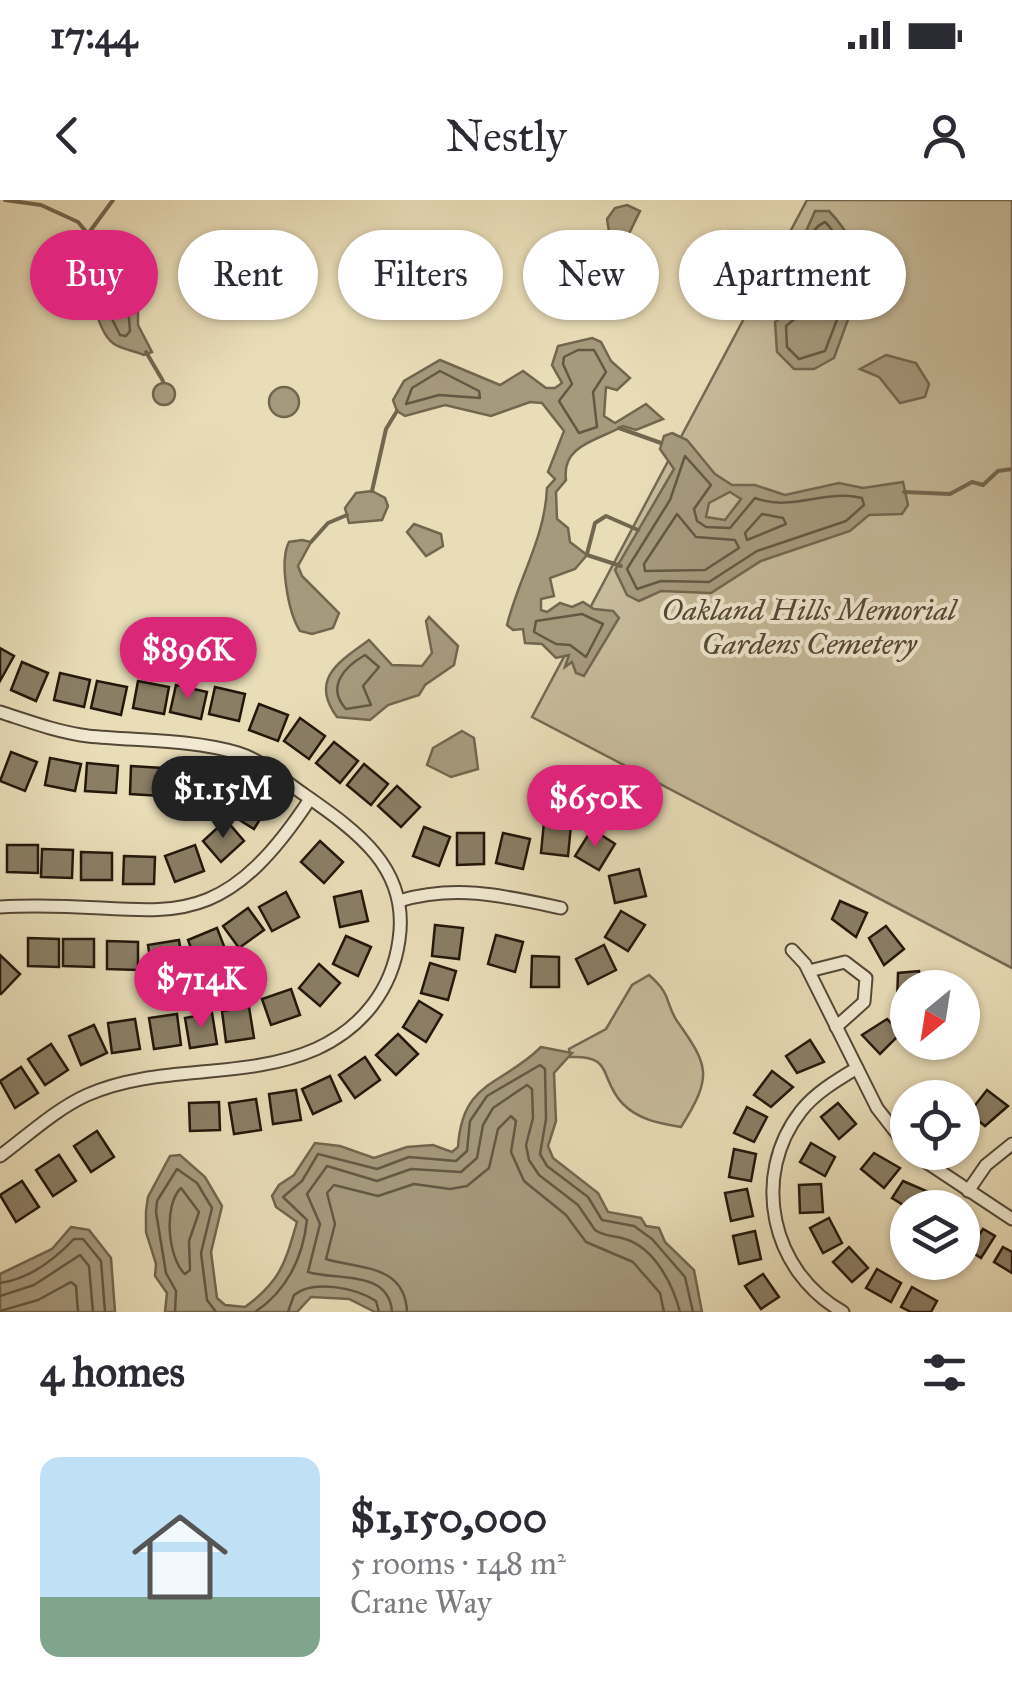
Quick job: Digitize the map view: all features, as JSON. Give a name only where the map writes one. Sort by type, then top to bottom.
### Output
[{"type":"street","points":[[0,712],[82,735],[209,747],[244,755],[366,840],[387,869],[400,902],[401,930],[388,984],[348,1029],[316,1048],[264,1066],[178,1073],[84,1096],[0,1156]]},
{"type":"street","points":[[0,907],[38,905],[150,912],[188,907],[227,892],[262,866],[310,799]]},
{"type":"street","points":[[400,902],[432,892],[464,890],[561,908]]},
{"type":"street","points":[[792,950],[808,971],[890,1128]]},
{"type":"street","points":[[808,971],[845,962],[866,978],[864,1002],[836,1027]]},
{"type":"street","points":[[843,1312],[811,1288],[787,1256],[773,1205],[772,1179],[782,1141],[804,1107],[857,1068]]},
{"type":"street","points":[[969,1190],[986,1165],[1012,1144]]},
{"type":"street","points":[[938,1170],[965,1190]]},
{"type":"street","points":[[980,1199],[1012,1219]]},
{"type":"green space","name":"Oakland Hills Memorial Gardens Cemetery","points":[[807,200],[1012,200],[1012,968],[532,717],[743,320],[906,320],[906,230],[791,230]]},
{"type":"green space","points":[[649,975],[665,994],[701,1061],[702,1083],[681,1127],[636,1114],[615,1094],[600,1064],[584,1057],[570,1057],[569,1049],[606,1029],[632,985]]},
{"type":"water","points":[[627,205],[640,211],[631,230],[609,230],[607,219],[615,208]]},
{"type":"water","points":[[815,211],[829,211],[844,230],[807,230]]},
{"type":"water","points":[[99,320],[138,320],[152,352],[144,355],[117,346]]},
{"type":"water","points":[[848,320],[834,358],[814,369],[794,369],[777,352],[775,322]]},
{"type":"water","points":[[592,338],[601,342],[611,361],[630,378],[617,390],[606,387],[604,416],[615,423],[646,404],[663,419],[636,430],[623,426],[584,445],[570,458],[566,480],[556,492],[557,519],[568,528],[570,542],[587,555],[575,569],[550,578],[554,596],[541,599],[541,610],[547,612],[560,603],[572,607],[583,602],[594,609],[613,611],[619,618],[584,676],[576,673],[572,662],[565,667],[569,655],[556,658],[542,644],[525,643],[523,629],[513,630],[507,625],[542,524],[547,488],[555,479],[548,472],[564,431],[542,403],[530,402],[491,416],[445,405],[405,416],[397,411],[393,400],[404,381],[440,360],[500,385],[523,371],[546,388],[555,388],[562,383],[552,365],[558,346]]},
{"type":"water","points":[[886,355],[916,363],[929,384],[925,397],[900,403],[879,377],[860,369]]},
{"type":"water","points":[[164,383],[172,386],[172,402],[164,405],[156,402],[153,394],[156,386]]},
{"type":"water","points":[[284,387],[295,391],[299,402],[295,413],[284,417],[273,413],[269,402],[273,391]]},
{"type":"water","points":[[672,433],[687,440],[715,474],[732,485],[755,485],[785,495],[839,483],[863,488],[903,482],[908,505],[902,514],[869,515],[850,531],[761,561],[711,593],[661,591],[639,601],[627,595],[615,570],[674,469],[660,449],[664,436]],"holes":[[[730,492],[741,499],[725,520],[706,517],[709,503]]]},
{"type":"water","points":[[372,491],[385,498],[388,506],[382,520],[349,523],[345,508],[356,493]]},
{"type":"water","points":[[414,524],[441,534],[443,546],[426,556],[407,532]]},
{"type":"water","points":[[289,542],[311,542],[298,566],[302,576],[339,613],[333,628],[312,634],[300,631],[286,586],[286,550]]},
{"type":"water","points":[[429,617],[458,646],[454,665],[425,685],[419,695],[388,705],[370,720],[337,717],[326,691],[327,681],[339,663],[369,640],[392,665],[422,666],[432,653],[426,621]]},
{"type":"water","points":[[462,731],[474,738],[478,769],[451,777],[427,765],[433,748]]},
{"type":"water","points":[[541,1047],[572,1053],[554,1073],[556,1121],[548,1146],[553,1158],[598,1193],[608,1212],[641,1218],[646,1226],[659,1228],[665,1242],[694,1270],[702,1312],[375,1312],[349,1299],[311,1297],[297,1312],[165,1312],[167,1293],[155,1276],[146,1211],[148,1197],[170,1156],[180,1155],[205,1177],[222,1206],[211,1252],[217,1298],[225,1305],[245,1307],[267,1289],[280,1270],[297,1222],[276,1207],[272,1196],[279,1185],[294,1175],[315,1143],[340,1146],[374,1158],[407,1147],[433,1145],[452,1152],[458,1147],[461,1125],[476,1096]]},
{"type":"water","points":[[71,1227],[89,1230],[111,1258],[115,1312],[0,1312],[0,1274],[52,1249]]},
{"type":"building","points":[[0,648],[14,656],[0,681]]},
{"type":"building","points":[[22,662],[48,673],[36,701],[11,690]]},
{"type":"building","points":[[60,673],[90,680],[84,707],[54,700]]},
{"type":"building","points":[[97,681],[127,687],[121,715],[91,708]]},
{"type":"building","points":[[138,681],[169,687],[164,714],[133,708]]},
{"type":"building","points":[[176,685],[207,692],[201,719],[170,712]]},
{"type":"building","points":[[215,687],[245,694],[239,721],[209,714]]},
{"type":"building","points":[[259,704],[288,715],[278,741],[249,730]]},
{"type":"building","points":[[300,718],[325,736],[309,759],[284,741]]},
{"type":"building","points":[[334,742],[358,761],[340,783],[316,763]]},
{"type":"building","points":[[11,752],[37,762],[25,791],[0,781]]},
{"type":"building","points":[[50,758],[81,764],[75,791],[45,785]]},
{"type":"building","points":[[87,763],[118,766],[116,793],[85,791]]},
{"type":"building","points":[[364,764],[388,784],[371,805],[347,785]]},
{"type":"building","points":[[131,766],[162,768],[161,796],[130,794]]},
{"type":"building","points":[[201,770],[202,798],[171,799],[170,771]]},
{"type":"building","points":[[397,786],[420,807],[401,827],[378,806]]},
{"type":"building","points":[[246,788],[270,803],[254,829],[230,814]]},
{"type":"building","points":[[226,820],[244,841],[221,862],[203,841]]},
{"type":"building","points":[[544,822],[571,825],[568,856],[541,853]]},
{"type":"building","points":[[424,827],[450,837],[439,866],[413,856]]},
{"type":"building","points":[[592,829],[615,844],[599,870],[575,856]]},
{"type":"building","points":[[457,833],[484,833],[484,864],[457,865]]},
{"type":"building","points":[[503,833],[530,839],[523,869],[496,863]]},
{"type":"building","points":[[320,841],[343,862],[324,883],[301,862]]},
{"type":"building","points":[[7,845],[38,845],[38,873],[7,872]]},
{"type":"building","points":[[195,845],[204,871],[175,882],[165,856]]},
{"type":"building","points":[[42,849],[73,850],[72,878],[41,877]]},
{"type":"building","points":[[81,852],[112,853],[112,880],[81,880]]},
{"type":"building","points":[[124,856],[155,857],[154,884],[123,884]]},
{"type":"building","points":[[639,869],[646,896],[615,903],[609,876]]},
{"type":"building","points":[[361,891],[368,921],[340,927],[334,897]]},
{"type":"building","points":[[286,892],[299,917],[272,931],[259,907]]},
{"type":"building","points":[[840,901],[867,913],[856,937],[832,919]]},
{"type":"building","points":[[248,908],[264,930],[239,948],[223,926]]},
{"type":"building","points":[[621,911],[645,925],[628,951],[605,937]]},
{"type":"building","points":[[435,925],[463,928],[459,959],[432,956]]},
{"type":"building","points":[[886,926],[904,949],[884,965],[869,938]]},
{"type":"building","points":[[217,928],[227,954],[198,966],[188,940]]},
{"type":"building","points":[[496,935],[523,942],[515,972],[488,964]]},
{"type":"building","points":[[346,936],[371,947],[358,976],[333,964]]},
{"type":"building","points":[[28,938],[59,939],[59,967],[28,966]]},
{"type":"building","points":[[63,939],[94,939],[94,967],[63,966]]},
{"type":"building","points":[[179,940],[183,967],[152,972],[148,945]]},
{"type":"building","points":[[107,941],[138,942],[138,970],[107,969]]},
{"type":"building","points":[[604,945],[616,970],[588,984],[576,959]]},
{"type":"building","points":[[0,955],[20,974],[1,994],[0,993]]},
{"type":"building","points":[[532,956],[559,957],[559,987],[531,987]]},
{"type":"building","points":[[430,963],[456,971],[448,1000],[421,993]]},
{"type":"building","points":[[319,964],[340,983],[320,1006],[299,988]]},
{"type":"building","points":[[291,989],[300,1015],[271,1025],[262,999]]},
{"type":"building","points":[[419,1001],[442,1015],[426,1042],[403,1027]]},
{"type":"building","points":[[249,1007],[254,1038],[226,1042],[222,1011]]},
{"type":"building","points":[[212,1013],[217,1044],[190,1048],[185,1018]]},
{"type":"building","points":[[177,1014],[181,1045],[154,1049],[149,1018]]},
{"type":"building","points":[[135,1019],[140,1049],[112,1053],[108,1023]]},
{"type":"building","points":[[887,1019],[890,1022],[890,1044],[880,1054],[862,1035]]},
{"type":"building","points":[[94,1025],[107,1053],[81,1065],[69,1036]]},
{"type":"building","points":[[398,1034],[418,1054],[396,1075],[376,1055]]},
{"type":"building","points":[[810,1040],[824,1062],[797,1073],[786,1056]]},
{"type":"building","points":[[51,1044],[68,1070],[45,1085],[28,1059]]},
{"type":"building","points":[[365,1057],[380,1080],[355,1098],[339,1075]]},
{"type":"building","points":[[21,1067],[38,1093],[15,1108],[0,1081]]},
{"type":"building","points":[[772,1071],[793,1087],[771,1107],[754,1095]]},
{"type":"building","points":[[330,1076],[341,1101],[313,1114],[302,1089]]},
{"type":"building","points":[[296,1090],[301,1120],[273,1124],[269,1094]]},
{"type":"building","points":[[987,1090],[1008,1106],[985,1126],[980,1122],[980,1099]]},
{"type":"building","points":[[256,1099],[261,1130],[234,1134],[229,1103]]},
{"type":"building","points":[[219,1102],[220,1130],[190,1131],[189,1103]]},
{"type":"building","points":[[838,1103],[856,1124],[839,1139],[821,1117]]},
{"type":"building","points":[[747,1107],[767,1117],[754,1142],[734,1133]]},
{"type":"building","points":[[97,1131],[114,1157],[91,1172],[74,1146]]},
{"type":"building","points":[[811,1143],[835,1157],[825,1176],[800,1162]]},
{"type":"building","points":[[734,1149],[756,1154],[751,1181],[729,1177]]},
{"type":"building","points":[[874,1153],[890,1162],[890,1170],[898,1170],[884,1188],[861,1169]]},
{"type":"building","points":[[59,1155],[76,1181],[53,1196],[36,1170]]},
{"type":"building","points":[[22,1181],[39,1207],[16,1222],[0,1195]]},
{"type":"building","points":[[903,1181],[924,1190],[897,1190]]},
{"type":"building","points":[[821,1184],[823,1212],[800,1213],[799,1185]]},
{"type":"building","points":[[747,1189],[753,1216],[731,1221],[725,1193]]},
{"type":"building","points":[[829,1218],[842,1243],[823,1253],[810,1228]]},
{"type":"building","points":[[983,1229],[995,1236],[981,1258],[980,1234]]},
{"type":"building","points":[[755,1231],[761,1259],[739,1264],[733,1236]]},
{"type":"building","points":[[849,1247],[868,1268],[852,1282],[833,1262]]},
{"type":"building","points":[[1003,1247],[1012,1252],[1012,1273],[994,1262]]},
{"type":"building","points":[[877,1269],[901,1283],[891,1302],[866,1288]]},
{"type":"building","points":[[763,1274],[779,1297],[761,1309],[745,1286]]},
{"type":"building","points":[[912,1287],[937,1301],[931,1312],[911,1312],[901,1307]]},
{"type":"waterway","points":[[5,200],[41,205],[78,222],[85,230]]},
{"type":"waterway","points":[[91,230],[113,200]]},
{"type":"waterway","points":[[146,352],[163,381]]},
{"type":"waterway","points":[[372,491],[386,429],[397,411]]},
{"type":"waterway","points":[[619,428],[661,443]]},
{"type":"waterway","points":[[904,492],[950,494],[972,482],[983,485],[998,471],[1012,469]]},
{"type":"waterway","points":[[311,542],[328,523],[347,515]]},
{"type":"waterway","points":[[587,554],[595,523],[606,516],[638,530]]},
{"type":"waterway","points":[[587,555],[621,566]]}]
